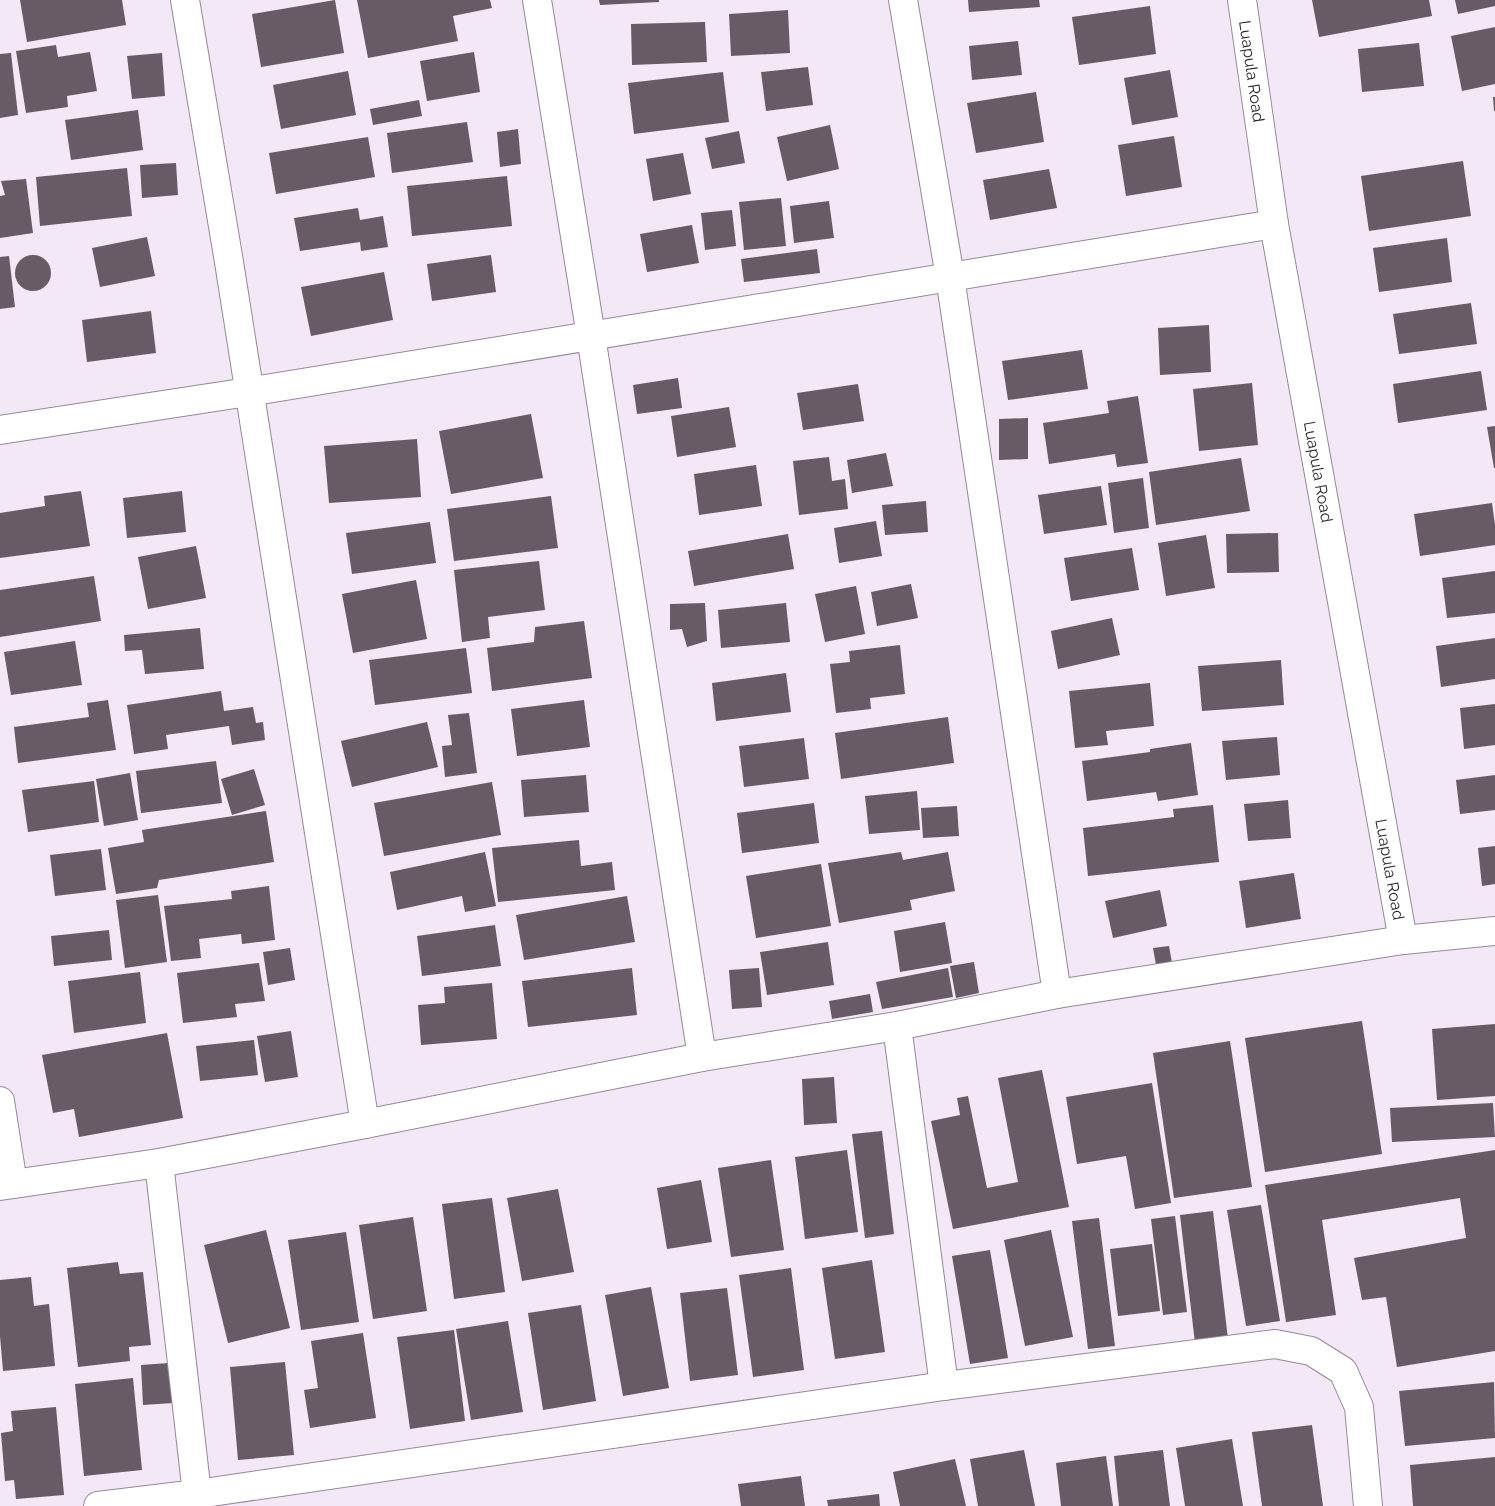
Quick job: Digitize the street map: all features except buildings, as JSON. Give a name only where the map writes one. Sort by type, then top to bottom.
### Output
[{"type":"street","points":[[185,0],[229,262],[365,1124]]},
{"type":"street","points":[[537,0],[591,336],[702,1057]]},
{"type":"street","points":[[903,0],[950,277],[1057,994]]},
{"type":"street","name":"Luapula Road","points":[[1242,0],[1274,224],[1402,940]]},
{"type":"street","points":[[0,430],[248,392],[1274,224]]},
{"type":"street","points":[[0,1101],[6,1185],[159,1163],[702,1057],[897,1026],[1057,994],[1402,940],[1495,931]]},
{"type":"street","points":[[897,1026],[944,1386]]},
{"type":"street","points":[[159,1163],[197,1494]]},
{"type":"street","points":[[98,1506],[197,1494],[944,1386],[1275,1344],[1311,1351],[1343,1371],[1359,1407],[1368,1506]]}]
